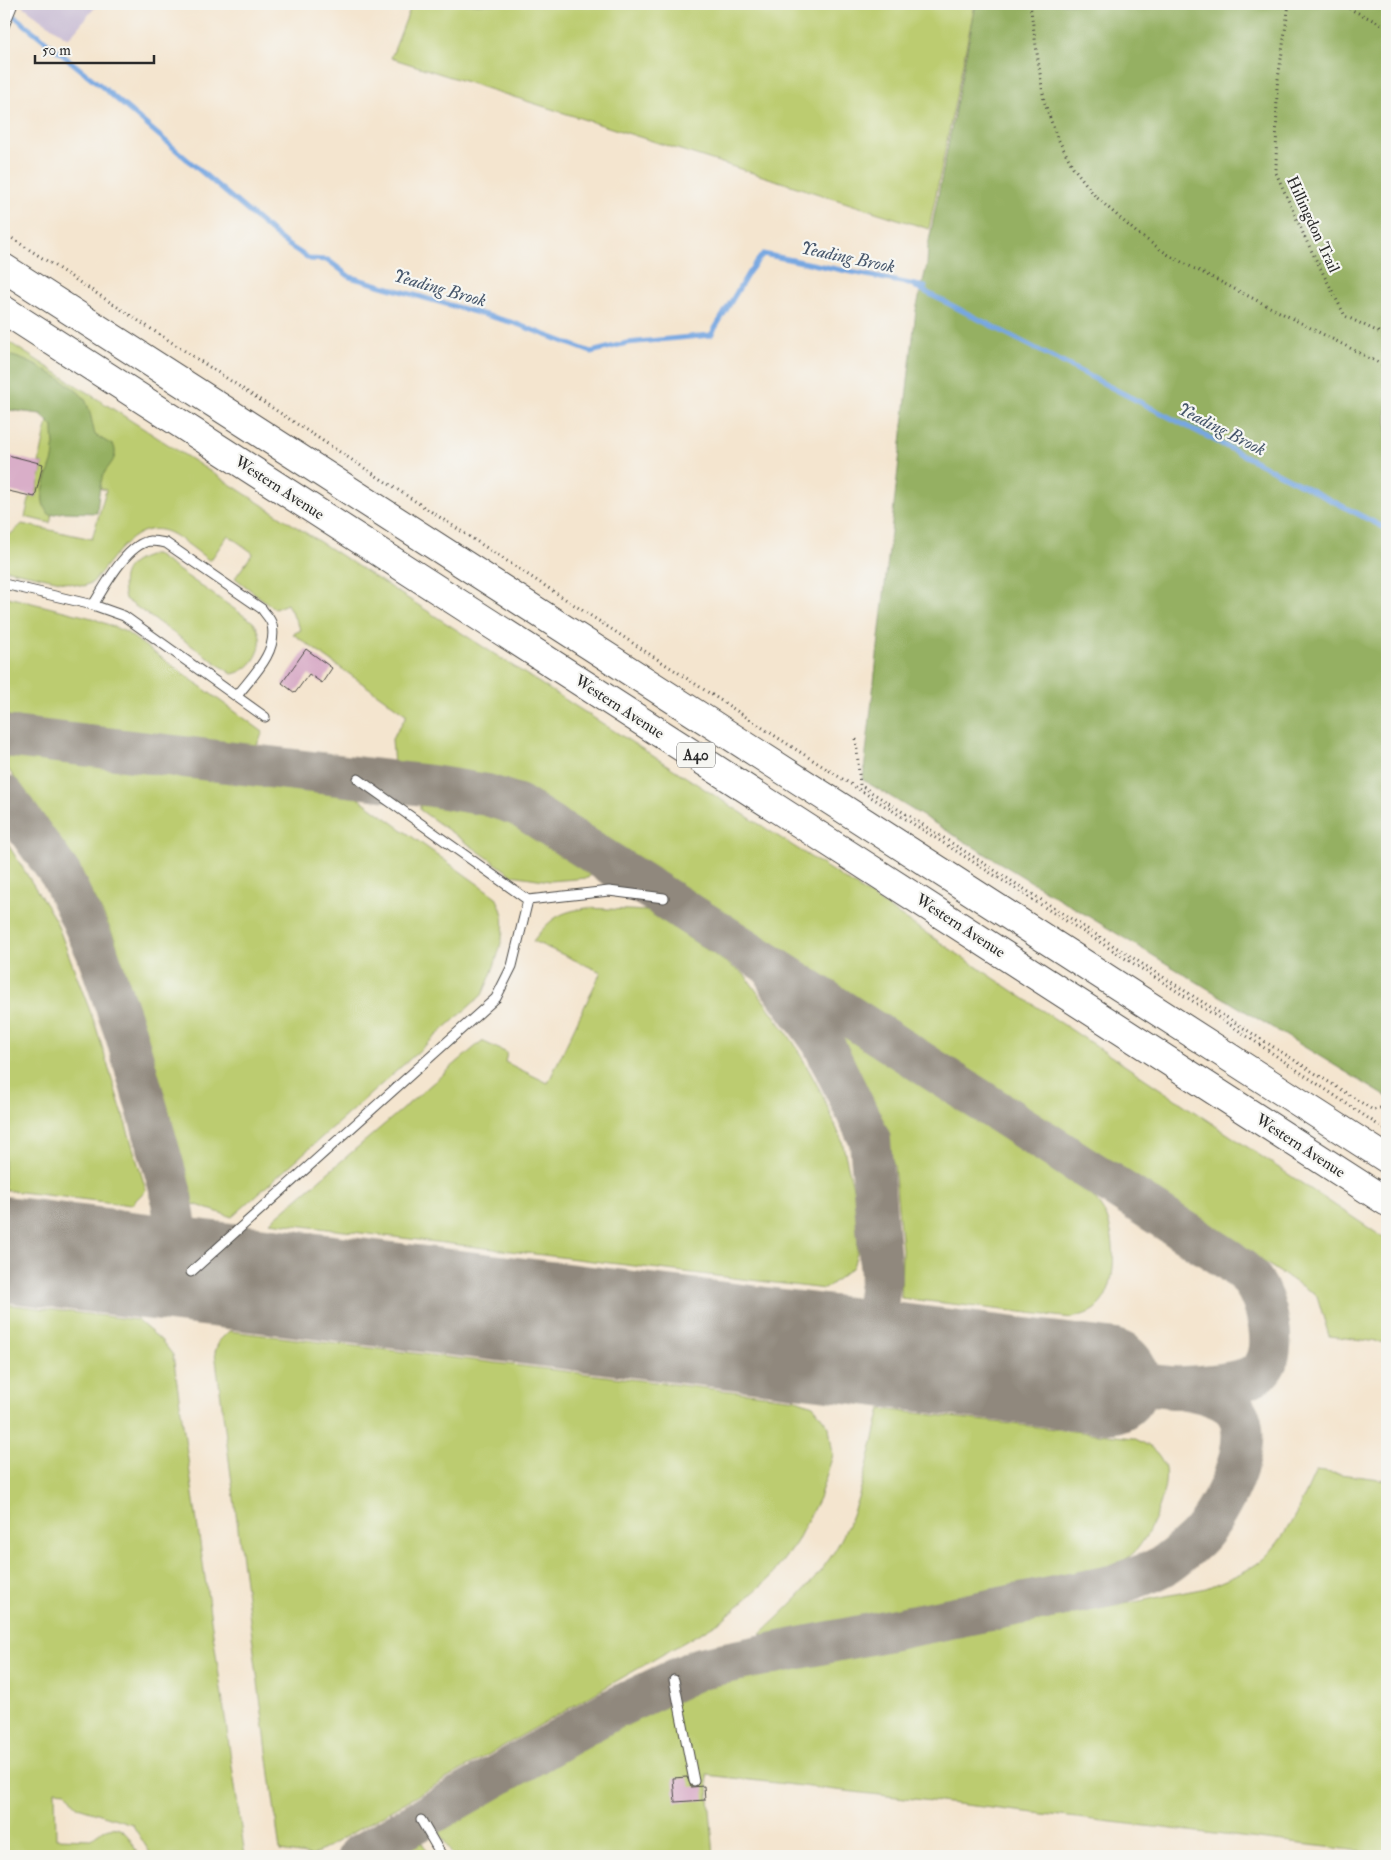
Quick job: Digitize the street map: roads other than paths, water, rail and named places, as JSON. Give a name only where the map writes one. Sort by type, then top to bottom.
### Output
[{"type":"highway","name":"A40","points":[[4,268],[1387,1159]]},
{"type":"highway","name":"Western Avenue","points":[[4,310],[1387,1202]]},
{"type":"lane","points":[[4,24],[13,4]]},
{"type":"lane","points":[[92,604],[126,555],[149,541],[166,542],[262,609],[272,623],[273,638],[269,653],[237,696]]},
{"type":"lane","points":[[4,584],[92,604],[124,616],[265,717]]},
{"type":"lane","points":[[358,779],[528,900],[609,891],[664,898]]},
{"type":"lane","points":[[191,1272],[496,998],[512,966],[528,900]]},
{"type":"lane","points":[[674,1680],[694,1781]]},
{"type":"lane","points":[[421,1820],[442,1856]]},
{"type":"waterway","name":"Yeading Brook","points":[[4,8],[100,85],[285,243],[310,259],[328,260],[350,277],[514,323],[591,352],[627,343],[711,335],[749,272],[763,254],[925,287]]},
{"type":"waterway","name":"Yeading Brook","points":[[916,287],[1387,529]]}]
